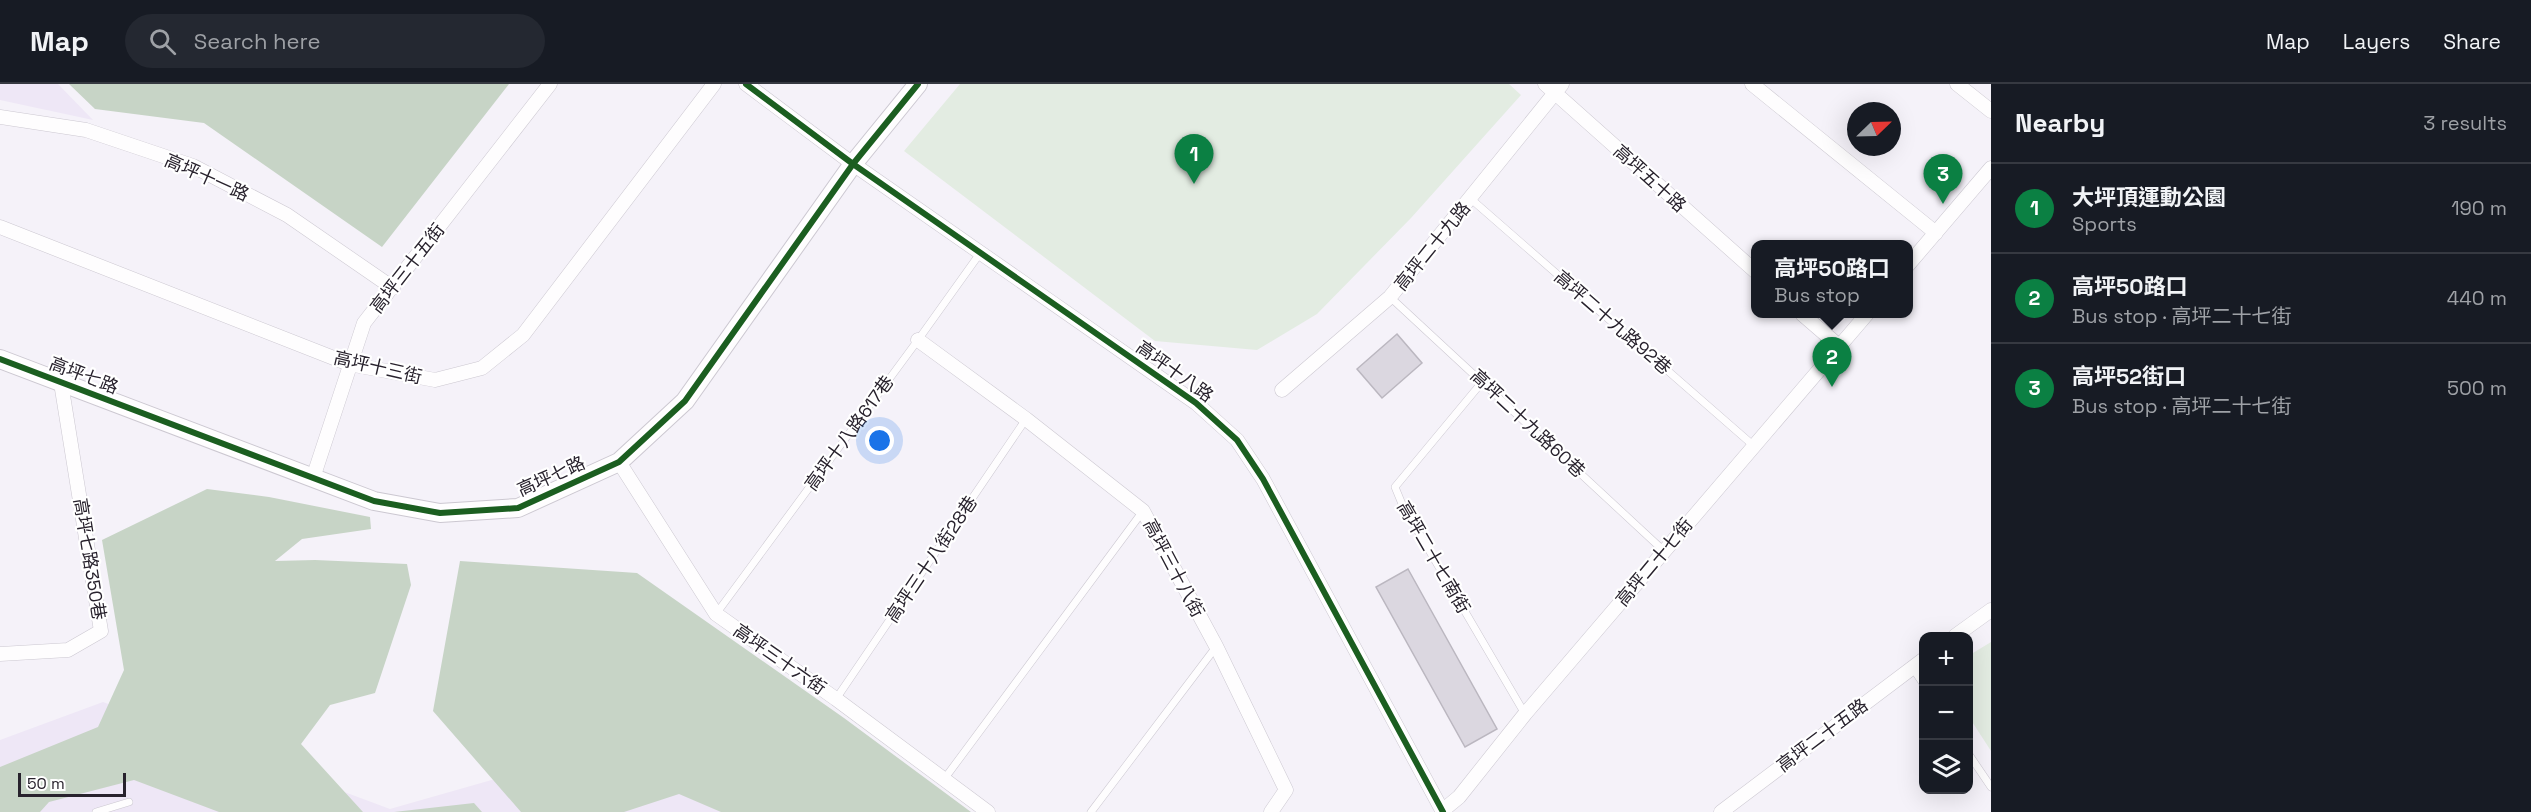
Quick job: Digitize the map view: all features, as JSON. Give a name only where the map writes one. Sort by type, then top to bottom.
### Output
[{"type":"street","name":"高坪三十五街","points":[[313,478],[364,323],[550,84]]},
{"type":"street","name":"高坪十三街","points":[[0,227],[349,364],[435,381],[482,368],[524,335],[714,84]]},
{"type":"street","name":"高坪十八路","points":[[746,84],[853,164],[1196,403],[1237,440],[1263,479],[1443,811]]},
{"type":"street","name":"高坪七路","points":[[0,360],[374,501],[440,513],[518,508],[619,462],[685,401],[853,164],[918,84]]},
{"type":"street","points":[[1752,84],[1936,233]]},
{"type":"street","points":[[1958,84],[1991,111]]},
{"type":"street","name":"高坪二十九路","points":[[1282,390],[1390,297],[1471,199],[1554,87]]},
{"type":"street","name":"高坪五十路","points":[[1554,87],[1751,268]]},
{"type":"street","name":"高坪十一路","points":[[0,117],[86,130],[193,166],[287,215],[393,288]]},
{"type":"street","points":[[1913,259],[1991,168]]},
{"type":"street","points":[[1807,318],[1839,346]]},
{"type":"street","name":"高坪二十七街","points":[[1443,811],[1459,797],[1525,714],[1864,318]]},
{"type":"street","name":"高坪三十八街","points":[[918,340],[1026,420],[1143,512],[1216,646],[1286,790],[1271,812]]},
{"type":"street","name":"高坪七路350巷","points":[[0,654],[68,650],[101,631],[61,383]]},
{"type":"street","name":"高坪三十六街","points":[[619,462],[716,614],[837,699],[945,778],[987,812]]},
{"type":"street","points":[[1961,632],[1991,610]]},
{"type":"street","name":"高坪二十五路","points":[[1721,812],[1918,663]]},
{"type":"lane","name":"高坪二十九路92巷","points":[[1471,199],[1754,446]]},
{"type":"lane","name":"高坪十八路617巷","points":[[716,614],[981,252]]},
{"type":"lane","name":"高坪二十九路60巷","points":[[1390,297],[1484,381],[1664,551]]},
{"type":"lane","name":"高坪二十七南街","points":[[1484,381],[1395,487],[1402,504],[1525,714]]},
{"type":"lane","name":"高坪三十八街28巷","points":[[837,699],[1026,420]]},
{"type":"lane","points":[[945,778],[1143,512]]},
{"type":"lane","points":[[1090,812],[1216,646]]},
{"type":"lane","points":[[1973,760],[1991,787]]},
{"type":"lane","points":[[96,812],[129,802]]},
{"type":"shaded area","points":[[0,84],[58,84],[93,120],[0,100]]},
{"type":"shaded area","points":[[960,84],[1509,84],[1521,95],[1411,218],[1317,314],[1257,350],[1155,341],[904,151]]},
{"type":"shaded area","points":[[1991,642],[1991,751],[1973,723],[1973,653]]},
{"type":"shaded area","points":[[103,702],[390,809],[666,730],[746,812],[0,812],[0,740]]},
{"type":"green space","points":[[69,84],[509,84],[382,247],[204,123],[95,109]]},
{"type":"green space","points":[[207,489],[269,497],[370,517],[371,529],[302,539],[275,561],[315,560],[407,564],[411,585],[375,693],[330,705],[301,744],[363,812],[219,812],[134,780],[49,802],[40,812],[0,812],[0,767],[98,727],[124,670],[102,540]]},
{"type":"green space","points":[[460,561],[637,573],[844,718],[971,812],[721,812],[679,794],[624,812],[521,812],[433,711]]},
{"type":"green space","points":[[474,803],[482,812],[394,812]]},
{"type":"building","points":[[1397,334],[1422,363],[1382,398],[1357,369]]},
{"type":"building","points":[[1408,569],[1497,729],[1465,747],[1376,587]]},
{"type":"cycle path","points":[[746,84],[853,164],[1196,403],[1237,440],[1263,479],[1443,812]]},
{"type":"cycle path","points":[[0,359],[374,501],[440,513],[518,508],[619,462],[685,401],[853,164],[918,84]]},
{"type":"place","name":"大坪頂運動公園","points":[[1194,184]]},
{"type":"place","name":"高坪52街口","points":[[1943,204]]},
{"type":"place","name":"高坪50路口","points":[[1832,387]]}]
